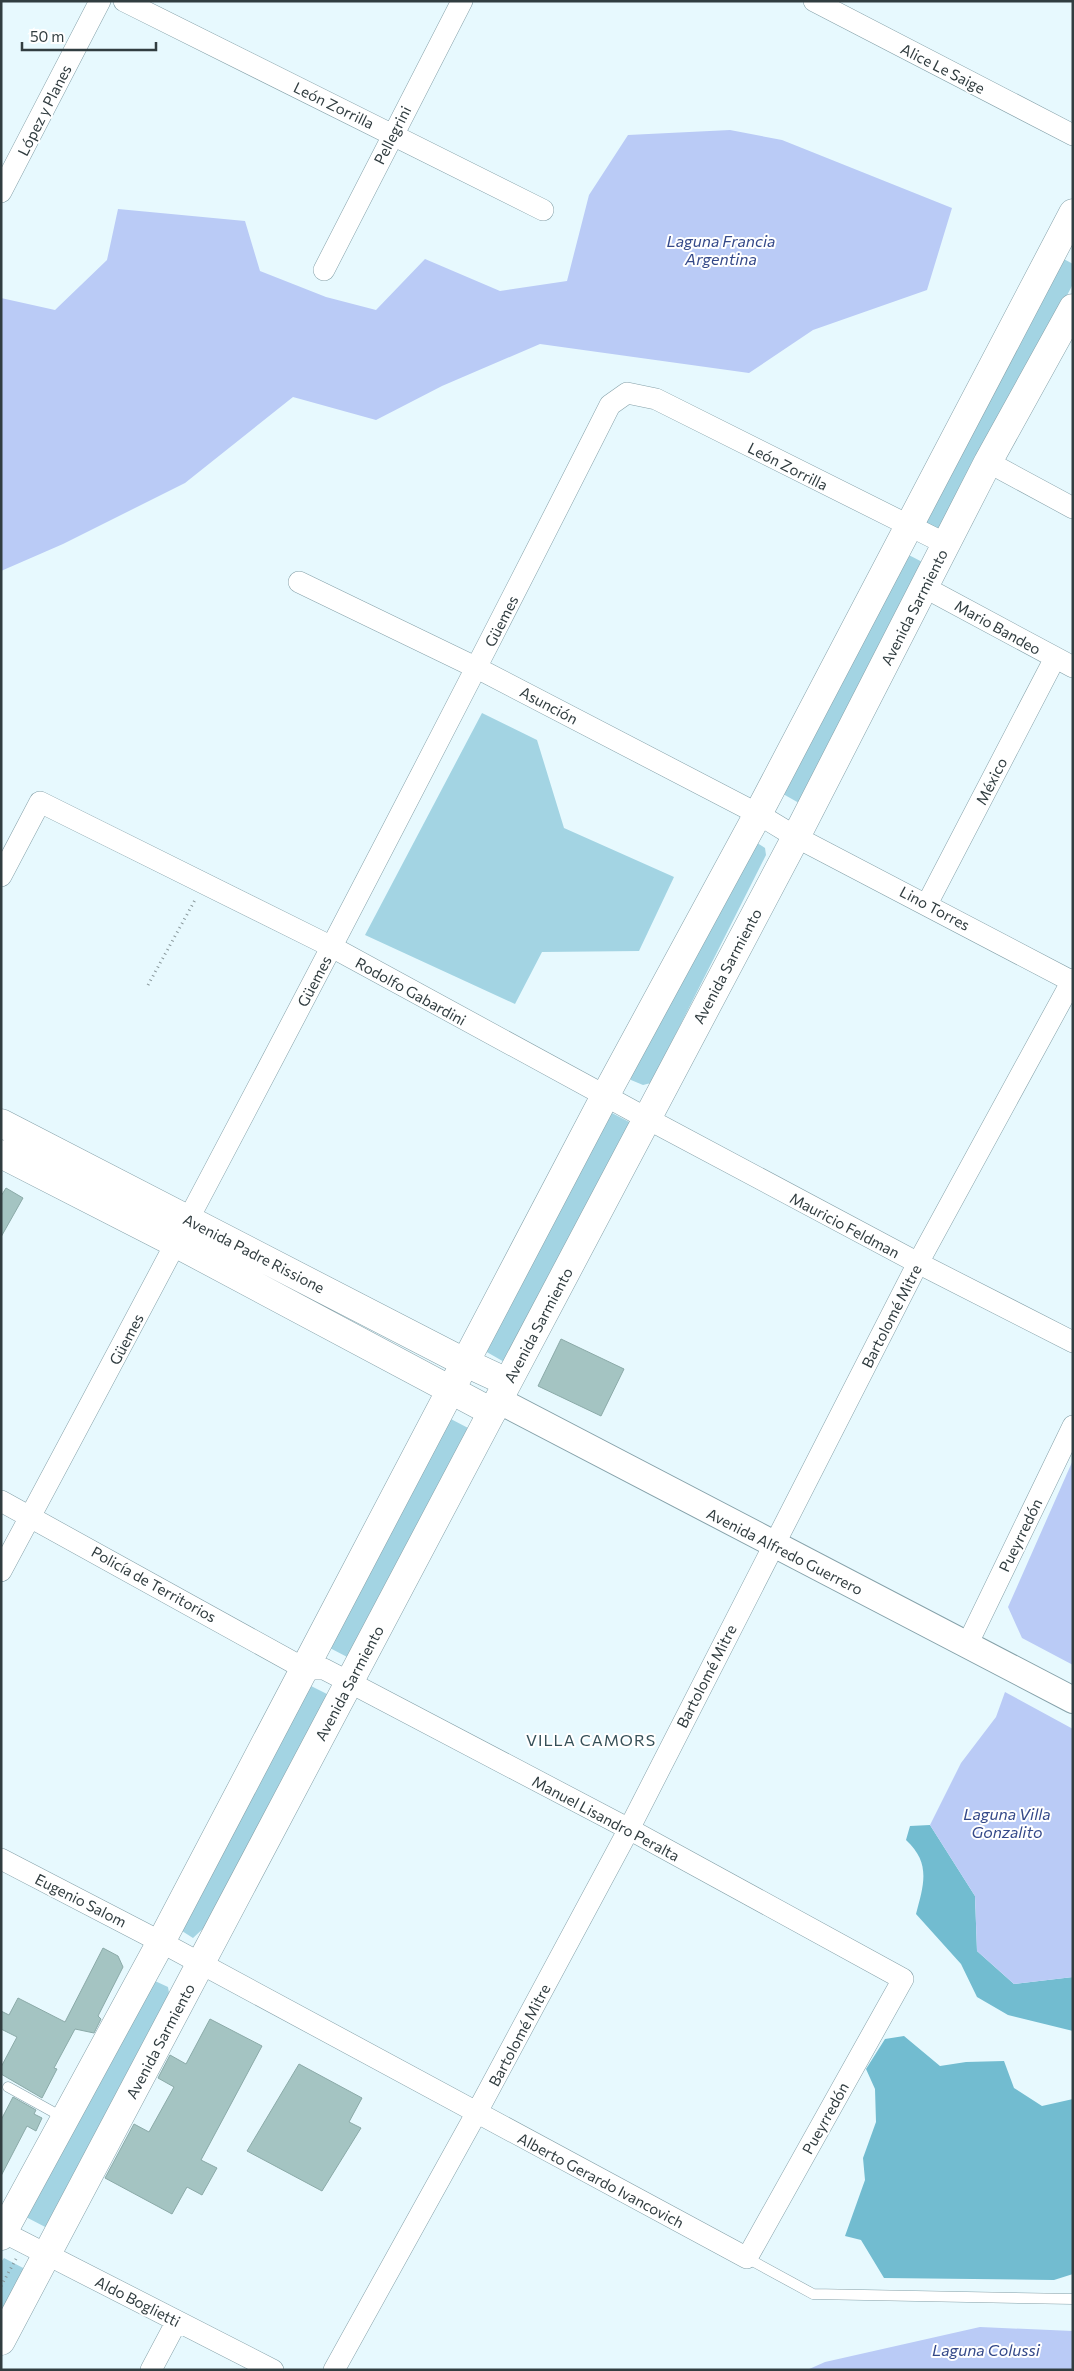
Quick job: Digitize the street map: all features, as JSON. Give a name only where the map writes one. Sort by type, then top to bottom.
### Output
[{"type":"main road","points":[[2,2233],[161,1942],[452,1391],[605,1096],[758,814],[908,526],[1070,227]]},
{"type":"main road","name":"Avenida Sarmiento","points":[[1,2341],[796,837],[988,462],[1073,308]]},
{"type":"main road","name":"Avenida Padre Rissione","points":[[1,1123],[466,1363],[499,1398]]},
{"type":"main road","name":"Avenida Padre Rissione","points":[[1,1154],[177,1244],[452,1391],[499,1398]]},
{"type":"street","name":"López y Planes","points":[[1,192],[100,1]]},
{"type":"street","name":"León Zorrilla","points":[[124,1],[543,210]]},
{"type":"street","name":"Pellegrini","points":[[324,270],[462,1]]},
{"type":"street","name":"Alice Le Saige","points":[[819,2],[1073,135]]},
{"type":"street","name":"León Zorrilla","points":[[627,394],[656,399],[946,544]]},
{"type":"street","name":"Güemes","points":[[1,1572],[177,1244],[188,1219],[332,947],[477,668],[610,405],[627,394]]},
{"type":"street","points":[[988,462],[1073,508]]},
{"type":"street","name":"Asunción","points":[[299,582],[477,668],[758,814],[796,837]]},
{"type":"street","name":"Mario Bandeo","points":[[924,587],[1064,663]]},
{"type":"street","name":"México","points":[[927,904],[1064,663]]},
{"type":"street","name":"Rodolfo Gabardini","points":[[1,876],[40,802],[332,947],[646,1118]]},
{"type":"street","name":"Lino Torres","points":[[796,837],[1072,981]]},
{"type":"street","name":"Bartolomé Mitre","points":[[334,2370],[477,2112],[629,1829],[772,1545],[918,1263],[1072,981]]},
{"type":"street","name":"Mauricio Feldman","points":[[646,1118],[918,1263],[1073,1342]]},
{"type":"street","name":"Avenida Alfredo Guerrero","points":[[499,1398],[772,1545],[1073,1700]]},
{"type":"street","name":"Pueyrredón","points":[[967,1645],[1073,1426]]},
{"type":"street","name":"Policía de Territorios","points":[[1,1501],[305,1669]]},
{"type":"street","name":"Manuel Lisandro Peralta","points":[[305,1669],[324,1669],[629,1829],[903,1979]]},
{"type":"street","name":"Eugenio Salom","points":[[1,1859],[161,1942]]},
{"type":"street","name":"Alberto Gerardo Ivancovich","points":[[161,1942],[747,2258]]},
{"type":"street","name":"Pueyrredón","points":[[747,2258],[903,1979]]},
{"type":"street","name":"Aldo Boglietti","points":[[2,2233],[48,2254],[272,2370]]},
{"type":"street","points":[[151,2370],[177,2321]]},
{"type":"lane","points":[[8,2087],[65,2119]]},
{"type":"lane","name":"Alberto Gerardo Ivancovich","points":[[747,2258],[814,2294],[1073,2299]]},
{"type":"path","points":[[148,985],[204,884]]},
{"type":"shaded area","points":[[1060,257],[1073,264],[1073,284],[942,531],[921,520]]},
{"type":"shaded area","points":[[905,553],[928,565],[799,803],[776,790]]},
{"type":"shaded area","points":[[482,713],[537,740],[564,828],[674,877],[639,951],[542,952],[515,1004],[365,935]]},
{"type":"shaded area","points":[[754,841],[765,848],[766,855],[651,1083],[643,1085],[631,1080],[630,1072]]},
{"type":"shaded area","points":[[612,1113],[633,1124],[506,1363],[485,1351]]},
{"type":"shaded area","points":[[447,1417],[470,1429],[351,1659],[328,1647]]},
{"type":"shaded area","points":[[307,1684],[331,1696],[208,1924],[193,1938],[182,1931]]},
{"type":"shaded area","points":[[930,1825],[975,1896],[977,1951],[1014,1984],[1073,1977],[1073,2031],[1008,2015],[977,1997],[961,1964],[916,1914],[923,1883],[922,1866],[919,1857],[906,1840],[910,1826]]},
{"type":"shaded area","points":[[155,1981],[168,1987],[169,1993],[49,2229],[26,2217]]},
{"type":"shaded area","points":[[904,2036],[940,2066],[966,2062],[1004,2061],[1014,2088],[1042,2106],[1073,2099],[1073,2274],[1054,2280],[884,2278],[861,2240],[845,2236],[865,2180],[863,2158],[876,2122],[875,2089],[866,2069],[885,2039]]},
{"type":"shaded area","points":[[4,2258],[27,2270],[1,2317],[1,2262]]},
{"type":"water","name":"Laguna Francia Argentina","points":[[730,130],[782,140],[952,208],[927,290],[813,330],[749,373],[540,344],[442,386],[376,420],[293,397],[185,483],[63,544],[1,571],[1,298],[55,310],[107,260],[118,209],[245,221],[260,271],[326,297],[376,310],[425,259],[500,291],[567,281],[589,195],[628,135]]},
{"type":"water","points":[[1073,1460],[1073,1665],[1022,1638],[1008,1607]]},
{"type":"water","name":"Laguna Villa Gonzalito","points":[[1005,1692],[1073,1729],[1073,1977],[1014,1984],[977,1951],[975,1896],[930,1825],[961,1763],[996,1717]]},
{"type":"water","name":"Laguna Colussi","points":[[980,2327],[1073,2331],[1073,2370],[807,2370],[825,2362]]},
{"type":"building","points":[[6,1188],[23,1198],[1,1237],[1,1196]]},
{"type":"building","points":[[561,1339],[624,1369],[601,1416],[538,1386]]},
{"type":"building","points":[[103,1948],[118,1956],[123,1967],[98,2016],[101,2019],[94,2033],[75,2029],[54,2068],[57,2069],[42,2098],[1,2074],[1,2067],[17,2037],[1,2029],[1,2011],[9,2015],[18,1998],[65,2022]]},
{"type":"building","points":[[210,2019],[262,2046],[201,2160],[217,2168],[202,2195],[187,2187],[172,2214],[105,2178],[134,2124],[149,2132],[174,2087],[158,2078],[170,2055],[186,2064]]},
{"type":"building","points":[[299,2064],[362,2098],[349,2122],[361,2128],[322,2191],[247,2151]]},
{"type":"building","points":[[13,2097],[36,2110],[34,2114],[42,2118],[36,2131],[27,2126],[1,2176],[1,2120]]},
{"type":"district","name":"VILLA CAMORS","points":[[591,1739]]}]
